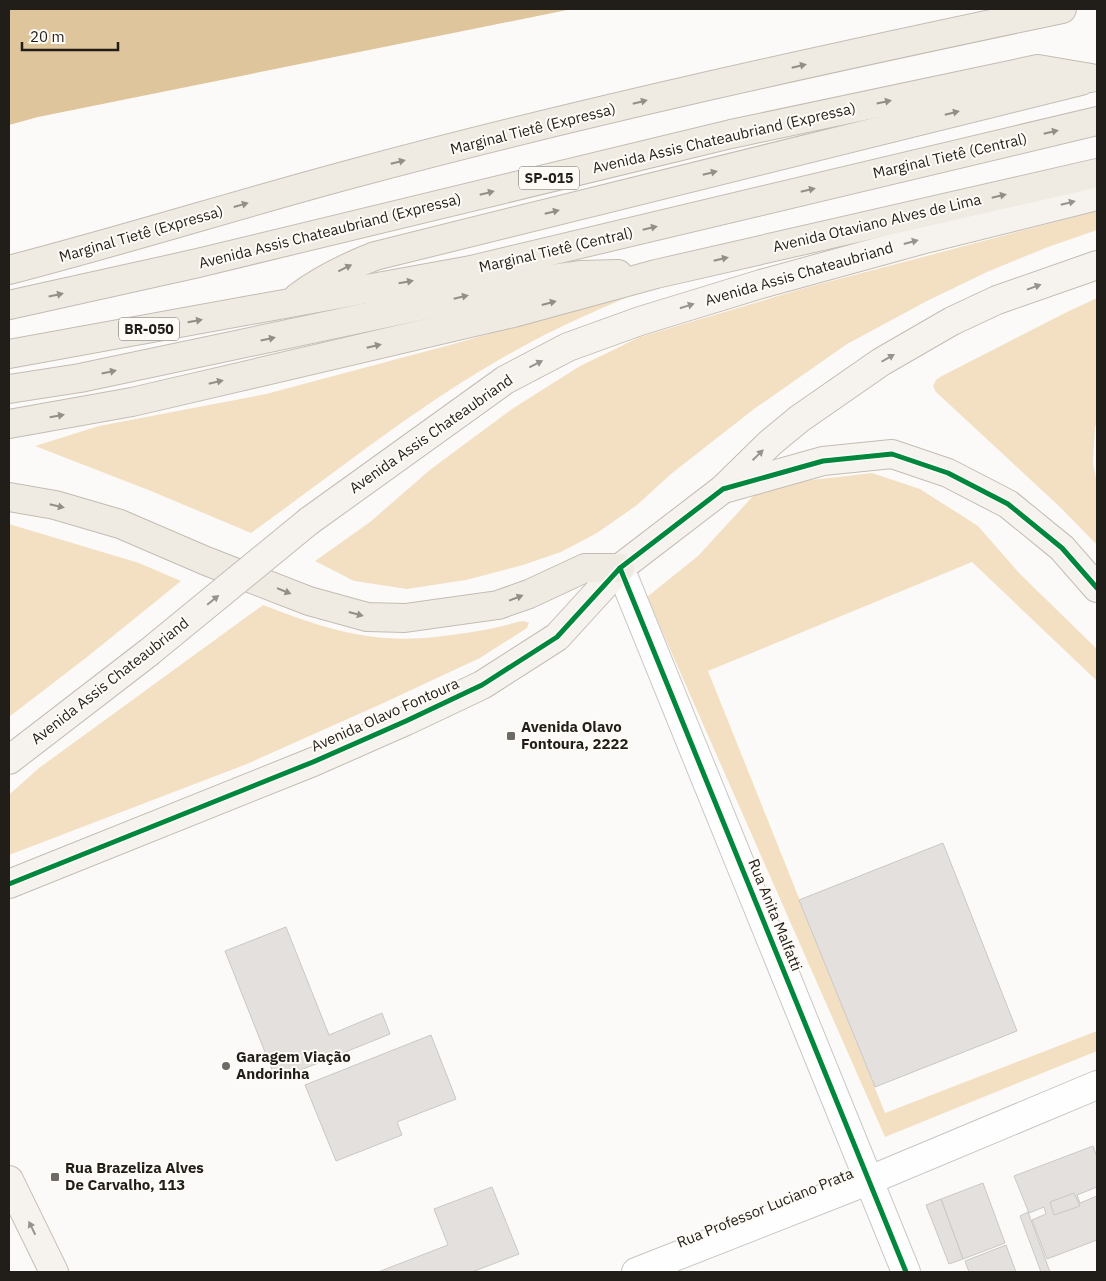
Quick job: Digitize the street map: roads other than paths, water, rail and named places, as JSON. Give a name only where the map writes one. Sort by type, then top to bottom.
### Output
[{"type":"highway","name":"Marginal Tietê (Expressa)","points":[[9,270],[356,173],[526,130],[702,87],[1062,9]]},
{"type":"highway","name":"Avenida Assis Chateaubriand (Expressa)","points":[[9,305],[198,263],[731,134],[1028,71],[1038,69],[1094,78]]},
{"type":"highway","points":[[289,304],[315,285],[345,268],[375,256],[1094,78]]},
{"type":"highway","name":"Marginal Tietê (Central)","points":[[9,354],[471,270],[1097,121]]},
{"type":"highway","name":"Avenida Otaviano Alves de Lima","points":[[656,274],[1097,173]]},
{"type":"highway","points":[[9,389],[80,378],[543,280],[580,275],[656,274]]},
{"type":"highway","points":[[9,424],[161,395],[513,313],[656,274]]},
{"type":"highway","points":[[9,497],[56,505],[120,524],[206,561],[309,601],[367,617],[405,618],[498,606],[529,594],[584,568],[620,568]]},
{"type":"main road","name":"Avenida Assis Chateaubriand","points":[[9,760],[148,653],[309,521],[505,380],[568,347],[640,321],[761,284],[921,240],[1097,196]]},
{"type":"main road","points":[[723,489],[770,443],[799,419],[881,362],[952,321],[997,300],[1097,265]]},
{"type":"main road","points":[[723,489],[823,461],[892,454],[948,474],[1008,504],[1062,548],[1097,588]]},
{"type":"main road","name":"Avenida Olavo Fontoura","points":[[9,884],[313,762],[482,685],[558,637],[620,568],[723,489]]},
{"type":"main road","points":[[9,1180],[54,1272]]},
{"type":"street","name":"Rua Anita Malfatti","points":[[620,568],[906,1272]]},
{"type":"street","name":"Rua Professor Luciano Prata","points":[[636,1272],[687,1263],[870,1180],[1097,1085]]},
{"type":"place","name":"Avenida Olavo Fontoura, 2222","points":[[511,736]]},
{"type":"place","name":"Garagem Viação Andorinha","points":[[226,1066]]},
{"type":"place","name":"Rua Brazeliza Alves De Carvalho, 113","points":[[55,1177]]}]
